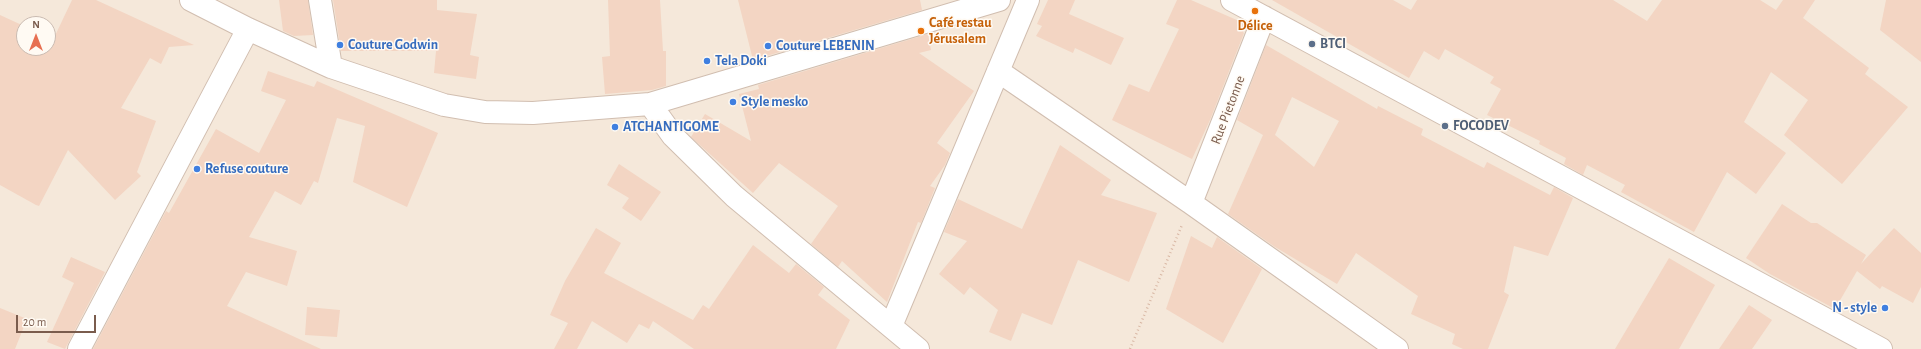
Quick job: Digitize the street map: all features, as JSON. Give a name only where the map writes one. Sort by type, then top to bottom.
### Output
[{"type":"street","points":[[191,0],[248,29],[331,67],[444,105],[485,112],[534,113],[650,104],[999,0]]},
{"type":"street","points":[[320,0],[331,67]]},
{"type":"street","points":[[891,326],[1028,0]]},
{"type":"street","points":[[1232,0],[1881,349]]},
{"type":"street","name":"Rue Pietonne","points":[[1191,203],[1264,17]]},
{"type":"street","points":[[79,349],[248,29]]},
{"type":"street","points":[[998,71],[1191,203],[1397,349]]},
{"type":"street","points":[[650,104],[673,136],[734,196],[918,349]]},
{"type":"path","points":[[1130,349],[1191,203]]},
{"type":"shaded area","points":[[0,0],[1921,0],[1921,349],[0,349]]},
{"type":"building","points":[[72,0],[96,0],[194,45],[169,47],[161,64],[150,58],[121,108],[156,121],[137,172],[141,176],[115,200],[68,150],[39,206],[0,185],[0,15],[16,22],[16,56],[56,56],[56,34]]},
{"type":"building","points":[[279,0],[308,0],[313,35],[294,36],[283,31]]},
{"type":"building","points":[[333,0],[437,0],[437,10],[477,14],[470,55],[479,57],[476,79],[434,73],[436,51],[341,51]]},
{"type":"building","points":[[608,0],[660,0],[663,51],[666,51],[666,86],[652,90],[605,94],[602,57],[610,56]]},
{"type":"building","points":[[738,0],[920,0],[922,10],[753,60]]},
{"type":"building","points":[[1048,0],[1075,0],[1069,14],[1124,38],[1111,65],[1075,48],[1073,53],[1036,36],[1042,26],[1037,24]]},
{"type":"building","points":[[1177,0],[1191,0],[1246,24],[1244,33],[1210,120],[1192,159],[1112,120],[1129,84],[1149,92],[1179,29],[1166,24]]},
{"type":"building","points":[[1272,0],[1393,0],[1411,10],[1417,0],[1613,0],[1647,21],[1662,0],[1760,0],[1776,10],[1783,0],[1815,0],[1803,18],[1869,68],[1865,74],[1908,107],[1842,184],[1784,135],[1808,100],[1771,72],[1744,122],[1786,153],[1756,194],[1727,172],[1694,232],[1621,192],[1625,185],[1587,165],[1583,175],[1564,164],[1566,158],[1539,144],[1540,141],[1487,115],[1501,89],[1490,83],[1494,77],[1445,49],[1439,60],[1424,51],[1409,78]]},
{"type":"building","points":[[1886,0],[1921,0],[1921,62],[1880,30]]},
{"type":"building","points":[[928,34],[931,50],[919,53],[974,91],[937,143],[950,153],[945,165],[930,186],[935,188],[921,223],[918,222],[887,302],[842,261],[838,267],[811,244],[838,206],[779,163],[753,193],[691,137],[705,114],[751,141],[739,94],[759,89],[758,85]]},
{"type":"building","points":[[1266,45],[1377,109],[1378,106],[1423,129],[1421,135],[1484,168],[1487,162],[1550,195],[1554,187],[1573,198],[1548,256],[1514,246],[1504,292],[1509,295],[1488,349],[1463,349],[1452,344],[1455,334],[1411,314],[1418,296],[1356,253],[1337,284],[1275,247],[1228,214],[1263,135],[1237,120]],"holes":[[[1292,97],[1339,121],[1314,167],[1275,135]]]},
{"type":"building","points":[[268,71],[314,87],[317,81],[438,133],[407,207],[353,182],[365,126],[337,118],[318,183],[314,181],[301,205],[275,191],[249,237],[297,251],[287,286],[246,272],[227,306],[321,349],[93,349],[166,211],[169,213],[216,129],[259,153],[286,100],[261,91]]},
{"type":"building","points":[[1060,145],[1111,180],[1101,195],[1157,213],[1129,282],[1078,260],[1052,325],[1022,313],[1011,341],[989,332],[998,310],[970,287],[964,295],[939,274],[967,241],[944,232],[958,199],[1022,229]]},
{"type":"building","points":[[619,164],[661,192],[641,221],[622,208],[629,198],[607,185]]},
{"type":"building","points":[[1782,204],[1811,223],[1817,223],[1866,255],[1861,264],[1894,228],[1921,253],[1921,287],[1913,303],[1882,286],[1880,289],[1857,271],[1835,309],[1770,274],[1746,258]]},
{"type":"building","points":[[596,228],[621,243],[604,273],[693,320],[703,305],[709,309],[753,245],[789,273],[796,264],[824,287],[818,295],[850,320],[836,349],[694,349],[653,321],[649,329],[639,324],[627,343],[592,321],[577,349],[554,349],[568,323],[550,315],[565,281]]},
{"type":"building","points":[[1191,236],[1212,248],[1217,237],[1262,269],[1223,343],[1166,309]]},
{"type":"building","points":[[71,257],[105,272],[65,349],[47,342],[74,283],[62,277]]},
{"type":"building","points":[[1669,258],[1715,285],[1679,349],[1615,349]]},
{"type":"building","points":[[1749,305],[1772,320],[1752,349],[1719,349]]},
{"type":"building","points":[[307,307],[340,310],[337,337],[305,335]]},
{"type":"building","points":[[0,308],[27,319],[15,349],[0,349]]},
{"type":"place","name":"Délice","points":[[1255,11]]},
{"type":"place","name":"Café restau Jérusalem","points":[[921,31]]},
{"type":"place","name":"BTCI","points":[[1312,44]]},
{"type":"place","name":"Couture Godwin","points":[[340,45]]},
{"type":"place","name":"Couture LEBENIN","points":[[768,46]]},
{"type":"place","name":"Tela Doki","points":[[707,61]]},
{"type":"place","name":"Style mesko","points":[[733,102]]},
{"type":"place","name":"FOCODEV","points":[[1445,126]]},
{"type":"place","name":"ATCHANTIGOME","points":[[615,127]]},
{"type":"place","name":"Refuse couture","points":[[197,169]]},
{"type":"place","name":"N - style","points":[[1885,308]]}]
